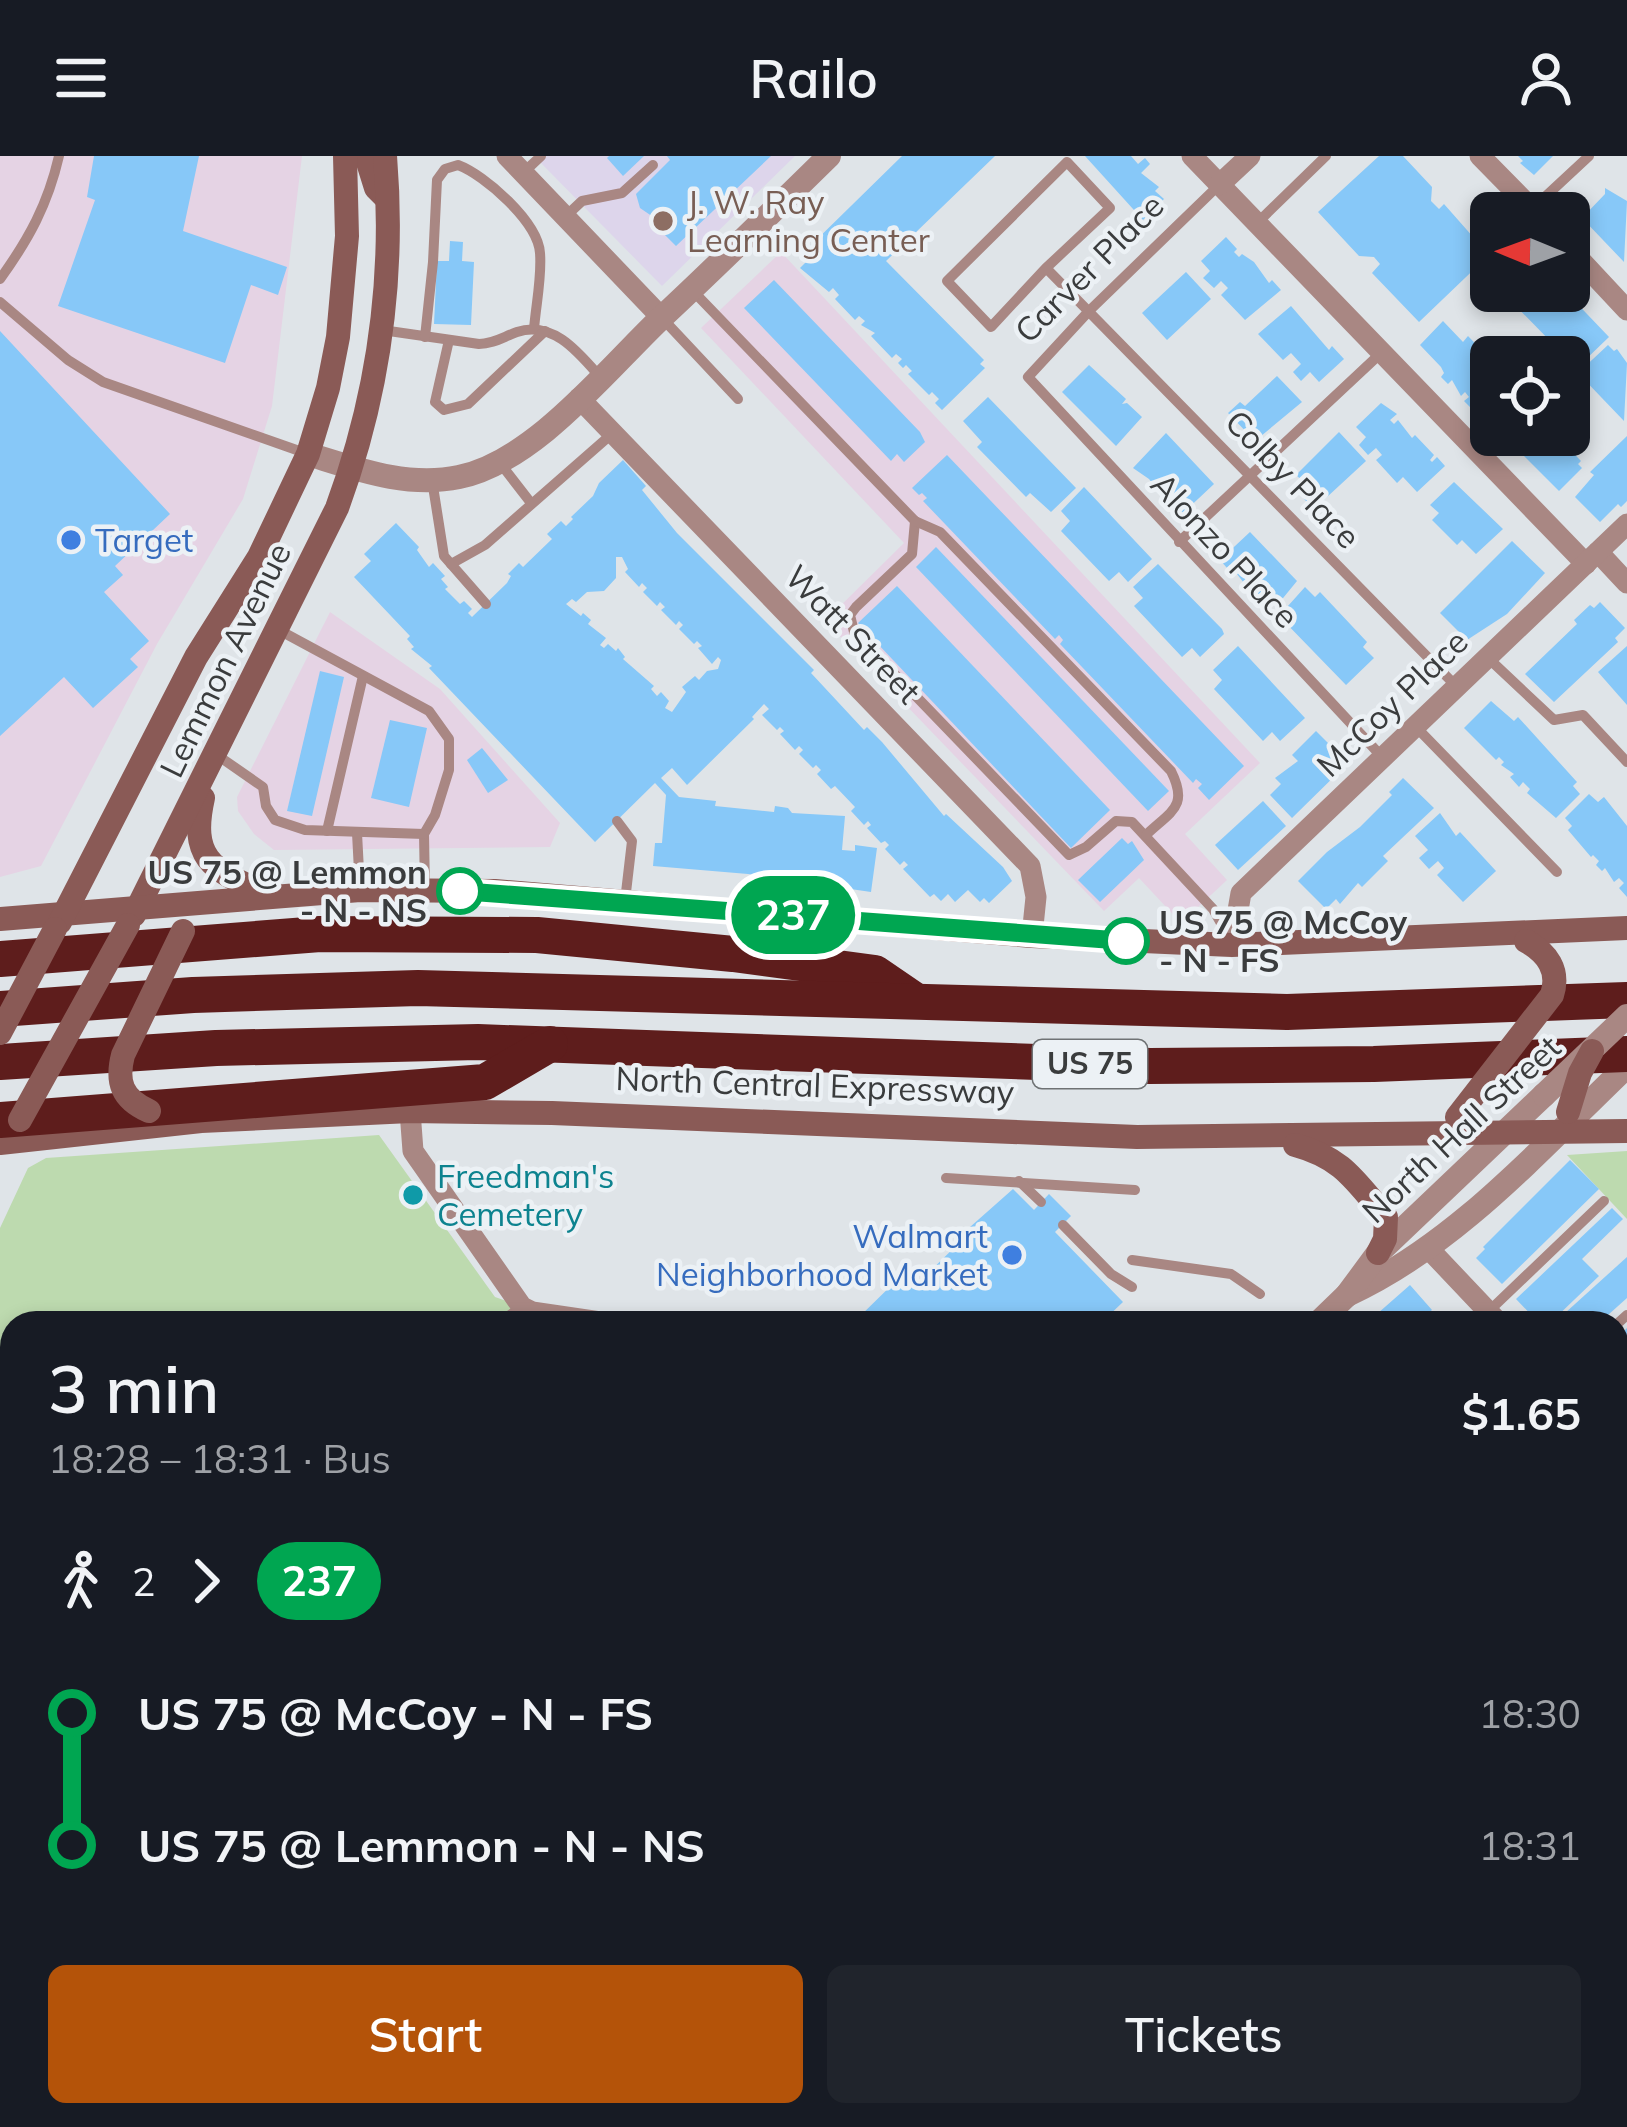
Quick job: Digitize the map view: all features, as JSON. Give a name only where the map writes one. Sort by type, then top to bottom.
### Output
[{"type":"highway","points":[[0,959],[320,934],[537,935],[875,974],[920,1003]]},
{"type":"highway","name":"US 75","points":[[0,1009],[215,994],[418,988],[1287,1012],[1627,1000]]},
{"type":"highway","points":[[5,1136],[484,1082],[553,1042]]},
{"type":"highway","name":"North Central Expressway","points":[[0,1062],[254,1046],[553,1042],[1150,1066],[1374,1064],[1609,1053]]},
{"type":"main road","name":"Lemmon Avenue","points":[[0,1034],[196,657],[259,557],[308,454],[328,388],[341,315],[347,236],[345,156]]},
{"type":"main road","points":[[366,156],[376,188],[389,201]]},
{"type":"main road","name":"Lemmon Avenue","points":[[5,1136],[133,916],[337,508],[352,468],[382,330],[389,201],[385,156]]},
{"type":"main road","points":[[213,759],[196,828],[200,843],[220,872],[269,894]]},
{"type":"main road","points":[[0,919],[133,916],[269,894],[425,890],[625,901],[1032,936],[1232,945],[1627,928]]},
{"type":"main road","points":[[201,1121],[149,1112],[126,1096],[118,1073],[182,931],[224,898]]},
{"type":"main road","points":[[1425,1135],[1457,1117],[1552,994],[1550,962],[1526,940],[1497,933]]},
{"type":"main road","points":[[1573,1115],[1580,1072],[1609,1053]]},
{"type":"main road","name":"North Central Expressway","points":[[5,1136],[410,1112],[552,1113],[1137,1137],[1504,1135],[1573,1115],[1627,1131]]},
{"type":"main road","points":[[1270,1137],[1324,1153],[1340,1164],[1386,1217],[1385,1239],[1378,1253]]},
{"type":"street","points":[[308,454],[382,476],[432,480],[462,477],[499,462],[579,398],[830,156]]},
{"type":"street","points":[[1192,156],[1381,353],[1592,558],[1627,583]]},
{"type":"street","name":"Carver Place","points":[[1219,185],[1250,156]]},
{"type":"street","points":[[1480,156],[1515,192]]},
{"type":"street","points":[[515,164],[662,317]]},
{"type":"street","points":[[1590,270],[1627,310]]},
{"type":"street","name":"Watt Street","points":[[579,398],[1030,866],[1036,897],[1032,936]]},
{"type":"street","name":"McCoy Place","points":[[1232,945],[1241,892],[1627,524]]},
{"type":"street","name":"North Hall Street","points":[[1330,1311],[1378,1253],[1544,1094],[1609,1053],[1627,1016]]},
{"type":"street","name":"North Hall Street","points":[[1347,1295],[1394,1274],[1428,1248],[1627,1066]]},
{"type":"street","points":[[410,1112],[412,1151],[530,1311]]},
{"type":"street","points":[[1428,1248],[1487,1311]]},
{"type":"lane","points":[[0,278],[24,247],[47,202],[58,156]]},
{"type":"lane","points":[[515,164],[541,156]]},
{"type":"lane","points":[[1256,224],[1326,156]]},
{"type":"lane","points":[[1553,192],[1589,156]]},
{"type":"lane","points":[[1067,162],[1110,208],[1046,268],[991,327],[946,281],[1067,162]]},
{"type":"lane","points":[[425,337],[434,262],[436,180],[445,169],[458,165],[512,204],[537,239],[539,330],[468,404],[444,410],[435,402],[449,340]]},
{"type":"lane","points":[[566,216],[582,202],[622,193],[653,165]]},
{"type":"lane","name":"Carver Place","points":[[1028,377],[1219,185]]},
{"type":"lane","name":"Colby Place","points":[[1046,268],[1457,687]]},
{"type":"lane","points":[[692,290],[915,521],[940,532],[1171,771],[1181,794],[1179,803],[1146,835]]},
{"type":"lane","points":[[0,302],[68,361],[103,382],[308,454]]},
{"type":"lane","points":[[662,317],[737,399]]},
{"type":"lane","points":[[382,330],[490,344],[539,330],[569,343],[600,377]]},
{"type":"lane","points":[[1179,542],[1381,353]]},
{"type":"lane","name":"Alonzo Place","points":[[1028,377],[1384,759]]},
{"type":"lane","points":[[451,564],[484,545],[614,432]]},
{"type":"lane","points":[[499,462],[531,503]]},
{"type":"lane","points":[[432,480],[438,535],[451,564],[486,604]]},
{"type":"lane","points":[[915,521],[912,554],[850,615],[854,632],[1069,855],[1116,821],[1132,823],[1213,909],[1232,945]]},
{"type":"lane","points":[[277,629],[429,711],[449,739],[449,770],[424,834],[425,890]]},
{"type":"lane","points":[[1487,657],[1554,720],[1583,715],[1627,762]]},
{"type":"lane","points":[[328,831],[363,676]]},
{"type":"lane","points":[[1416,728],[1557,872]]},
{"type":"lane","points":[[213,759],[263,787],[266,806],[275,820],[305,830],[424,834]]},
{"type":"lane","points":[[617,821],[632,841],[625,901]]},
{"type":"lane","points":[[357,833],[360,890]]},
{"type":"lane","points":[[946,1178],[1135,1190]]},
{"type":"lane","points":[[1019,1180],[1041,1202]]},
{"type":"lane","points":[[1499,1311],[1604,1201]]},
{"type":"lane","points":[[1063,1225],[1111,1274],[1132,1287]]},
{"type":"lane","points":[[1132,1261],[1231,1274],[1260,1294]]},
{"type":"lane","points":[[516,1311],[523,1306]]},
{"type":"shaded area","points":[[0,156],[302,156],[272,406],[243,499],[157,644],[41,866],[0,877]]},
{"type":"shaded area","name":"J. W. Ray Learning Center","points":[[534,156],[795,156],[662,286]]},
{"type":"shaded area","points":[[781,252],[1260,763],[1185,834],[1227,880],[1181,923],[1139,878],[1104,911],[825,621],[904,543],[701,328]]},
{"type":"shaded area","points":[[330,612],[440,689],[560,823],[550,847],[274,850],[254,834],[238,811],[237,797]]},
{"type":"green space","points":[[379,1135],[495,1297],[535,1311],[0,1311],[0,1228],[28,1168],[46,1158]]},
{"type":"green space","points":[[1627,1151],[1627,1219],[1567,1155]]},
{"type":"building","points":[[94,156],[199,156],[183,231],[287,267],[278,295],[251,285],[225,363],[58,306],[95,200],[87,197]]},
{"type":"building","points":[[609,156],[644,156],[623,176]]},
{"type":"building","points":[[667,156],[771,156],[676,246],[663,233],[662,223],[640,208],[636,194],[670,160]]},
{"type":"building","points":[[902,156],[995,156],[886,261],[984,360],[980,364],[985,368],[942,410],[935,403],[939,399],[908,374],[912,371],[906,365],[903,368],[898,363],[902,359],[896,354],[892,358],[871,336],[875,333],[861,325],[865,321],[859,316],[855,320],[835,299],[839,295],[833,288],[829,292],[800,268],[808,260],[802,254]]},
{"type":"building","points":[[1085,156],[1131,156],[1138,164],[1145,158],[1150,164],[1141,173],[1159,187],[1155,191],[1164,199],[1143,220]]},
{"type":"building","points":[[1379,156],[1403,156],[1432,187],[1431,201],[1439,209],[1444,204],[1470,233],[1470,273],[1419,322],[1372,273],[1380,264],[1374,257],[1359,256],[1318,212]]},
{"type":"building","points":[[1518,156],[1553,156],[1534,175]]},
{"type":"building","points":[[1605,188],[1627,201],[1624,262],[1590,226],[1590,210]]},
{"type":"building","points":[[1226,237],[1239,257],[1242,254],[1254,262],[1269,283],[1272,280],[1281,290],[1245,320],[1221,295],[1228,288],[1221,281],[1214,288],[1203,278],[1210,271],[1201,261]]},
{"type":"building","points":[[450,241],[463,242],[462,261],[474,262],[471,325],[434,324],[437,261],[449,261]]},
{"type":"building","points":[[1186,272],[1211,299],[1167,340],[1142,313]]},
{"type":"building","points":[[774,280],[920,432],[925,442],[904,462],[897,454],[891,461],[744,308]]},
{"type":"building","points":[[1291,306],[1329,350],[1332,346],[1344,359],[1319,382],[1310,372],[1301,381],[1293,372],[1301,364],[1291,353],[1283,360],[1258,334]]},
{"type":"building","points":[[1522,312],[1585,312],[1609,337],[1590,355],[1590,336],[1545,336]]},
{"type":"building","points":[[1443,321],[1463,342],[1470,338],[1470,407],[1464,401],[1469,397],[1465,392],[1461,396],[1452,380],[1448,384],[1441,377],[1441,367],[1420,345]]},
{"type":"building","name":"Target","points":[[0,331],[170,514],[115,566],[123,575],[104,592],[149,641],[130,659],[138,667],[93,708],[64,677],[0,736]]},
{"type":"building","points":[[1608,345],[1627,363],[1624,421],[1590,386],[1590,362]]},
{"type":"building","points":[[1089,365],[1126,399],[1122,404],[1142,417],[1116,446],[1062,392]]},
{"type":"building","points":[[1277,376],[1302,402],[1255,441],[1228,413],[1240,402],[1245,406]]},
{"type":"building","points":[[988,397],[1076,488],[1051,512],[1030,493],[1026,497],[977,447],[982,442],[963,421]]},
{"type":"building","points":[[1381,403],[1397,414],[1390,420],[1394,424],[1398,420],[1434,455],[1432,462],[1437,457],[1445,466],[1417,492],[1403,477],[1397,483],[1376,460],[1382,455],[1376,448],[1368,455],[1359,445],[1366,437],[1356,427]]},
{"type":"building","points":[[1339,432],[1366,461],[1314,509],[1296,491],[1305,483],[1296,475]]},
{"type":"building","points":[[1166,433],[1214,484],[1182,514],[1133,468]]},
{"type":"building","points":[[1627,436],[1627,501],[1600,522],[1575,497],[1594,475],[1590,472]]},
{"type":"building","points":[[947,455],[1244,766],[1209,800],[1198,788],[1202,784],[1196,779],[1193,783],[1060,644],[1059,635],[1055,639],[923,501],[927,498],[912,488]]},
{"type":"building","points":[[1524,456],[1576,456],[1582,468],[1559,491]]},
{"type":"building","points":[[623,460],[677,533],[814,670],[811,673],[864,730],[867,727],[882,742],[944,816],[1003,867],[1012,881],[989,903],[984,898],[980,902],[968,890],[955,902],[948,894],[941,901],[934,894],[930,897],[903,869],[908,865],[904,861],[900,865],[885,849],[889,845],[867,828],[868,821],[864,825],[851,811],[855,807],[817,774],[821,770],[816,765],[813,768],[799,754],[803,750],[799,746],[795,750],[780,734],[784,731],[762,715],[769,709],[764,704],[687,785],[672,768],[661,778],[679,797],[716,801],[715,806],[774,812],[775,806],[792,813],[845,816],[842,850],[855,851],[855,845],[877,848],[871,892],[653,866],[655,843],[662,843],[666,795],[655,783],[595,842],[411,649],[410,636],[354,577],[371,561],[364,554],[396,523],[419,547],[429,567],[433,563],[445,576],[441,579],[445,589],[472,609],[468,613],[472,617],[507,583],[508,574],[519,563],[523,567],[552,539],[547,534],[561,521],[566,526],[573,519]],"holes":[[[616,557],[622,557],[625,572],[639,587],[642,583],[647,588],[643,592],[657,606],[660,602],[665,607],[661,610],[676,625],[679,621],[683,625],[679,629],[702,646],[698,648],[712,664],[718,657],[721,660],[718,669],[707,671],[699,680],[695,676],[682,687],[686,692],[672,712],[665,708],[669,701],[661,692],[657,696],[651,689],[654,686],[623,659],[618,648],[600,645],[606,638],[588,624],[591,620],[566,604],[587,592],[604,591],[616,578]]]},
{"type":"building","points":[[1454,482],[1503,529],[1476,554],[1462,540],[1457,545],[1432,520],[1439,513],[1430,505]]},
{"type":"building","points":[[1084,487],[1152,559],[1128,582],[1119,572],[1109,581],[1061,531],[1070,521],[1061,511]]},
{"type":"building","points":[[1250,532],[1297,581],[1270,607],[1220,560]]},
{"type":"building","points":[[1512,541],[1545,573],[1507,614],[1467,640],[1440,613]]},
{"type":"building","points":[[936,547],[1169,791],[1148,811],[916,567]]},
{"type":"building","points":[[1158,564],[1222,629],[1224,634],[1200,657],[1192,648],[1182,657],[1134,606],[1143,598],[1133,587]]},
{"type":"building","points":[[897,586],[1110,810],[1071,848],[858,623]]},
{"type":"building","points":[[1305,587],[1315,597],[1320,592],[1367,642],[1363,647],[1374,658],[1346,685],[1279,616]]},
{"type":"building","points":[[1600,602],[1625,628],[1615,638],[1618,642],[1554,702],[1525,674],[1577,624],[1574,620]]},
{"type":"building","points":[[1238,646],[1305,718],[1280,741],[1272,732],[1263,741],[1214,689],[1222,680],[1213,670]]},
{"type":"building","points":[[1627,646],[1627,705],[1598,672]]},
{"type":"building","points":[[320,671],[344,677],[312,816],[287,811]]},
{"type":"building","points":[[1491,701],[1514,721],[1518,717],[1577,782],[1573,786],[1580,794],[1556,818],[1527,793],[1530,789],[1523,782],[1519,787],[1499,757],[1496,760],[1464,728]]},
{"type":"building","points":[[390,720],[427,728],[409,807],[371,798]]},
{"type":"building","points":[[1316,731],[1348,763],[1292,818],[1270,795],[1281,784],[1275,778],[1298,761],[1292,755]]},
{"type":"building","points":[[482,748],[508,780],[488,793],[467,760]]},
{"type":"building","points":[[1403,778],[1434,808],[1383,856],[1388,861],[1362,887],[1358,883],[1340,904],[1336,899],[1326,909],[1298,881],[1360,827]]},
{"type":"building","points":[[1589,794],[1598,802],[1604,797],[1627,826],[1627,897],[1619,888],[1624,883],[1619,878],[1614,882],[1605,868],[1602,871],[1596,865],[1599,861],[1568,830],[1572,826],[1565,818]]},
{"type":"building","points":[[1263,801],[1286,826],[1238,870],[1215,845]]},
{"type":"building","points":[[1440,813],[1456,836],[1460,832],[1496,871],[1463,902],[1437,875],[1444,868],[1438,861],[1429,869],[1419,858],[1428,850],[1415,836]]},
{"type":"building","points":[[1122,838],[1128,844],[1132,841],[1144,860],[1100,902],[1078,880]]},
{"type":"building","points":[[1570,1160],[1599,1189],[1502,1284],[1476,1258]]},
{"type":"building","name":"Walmart Neighborhood Market","points":[[1013,1189],[1034,1210],[1049,1194],[1071,1216],[1055,1232],[1123,1302],[1114,1311],[865,1311],[905,1272],[917,1284],[964,1238],[961,1235]]},
{"type":"building","points":[[1612,1208],[1623,1219],[1582,1259],[1599,1276],[1563,1311],[1528,1311],[1516,1299]]},
{"type":"building","points":[[1627,1257],[1627,1298],[1612,1311],[1567,1311]]},
{"type":"building","points":[[1410,1285],[1432,1310],[1431,1311],[1380,1311]]},
{"type":"bus line","name":"237","points":[[460,891],[1126,941]]},
{"type":"place","name":"J. W. Ray Learning Center","points":[[663,221]]},
{"type":"place","name":"Target","points":[[71,540]]},
{"type":"place","name":"US 75 @ Lemmon - N - NS","points":[[460,891]]},
{"type":"place","name":"US 75 @ McCoy - N - FS","points":[[1126,941]]},
{"type":"place","name":"Freedman's Cemetery","points":[[413,1195]]},
{"type":"place","name":"Walmart Neighborhood Market","points":[[1012,1255]]}]
